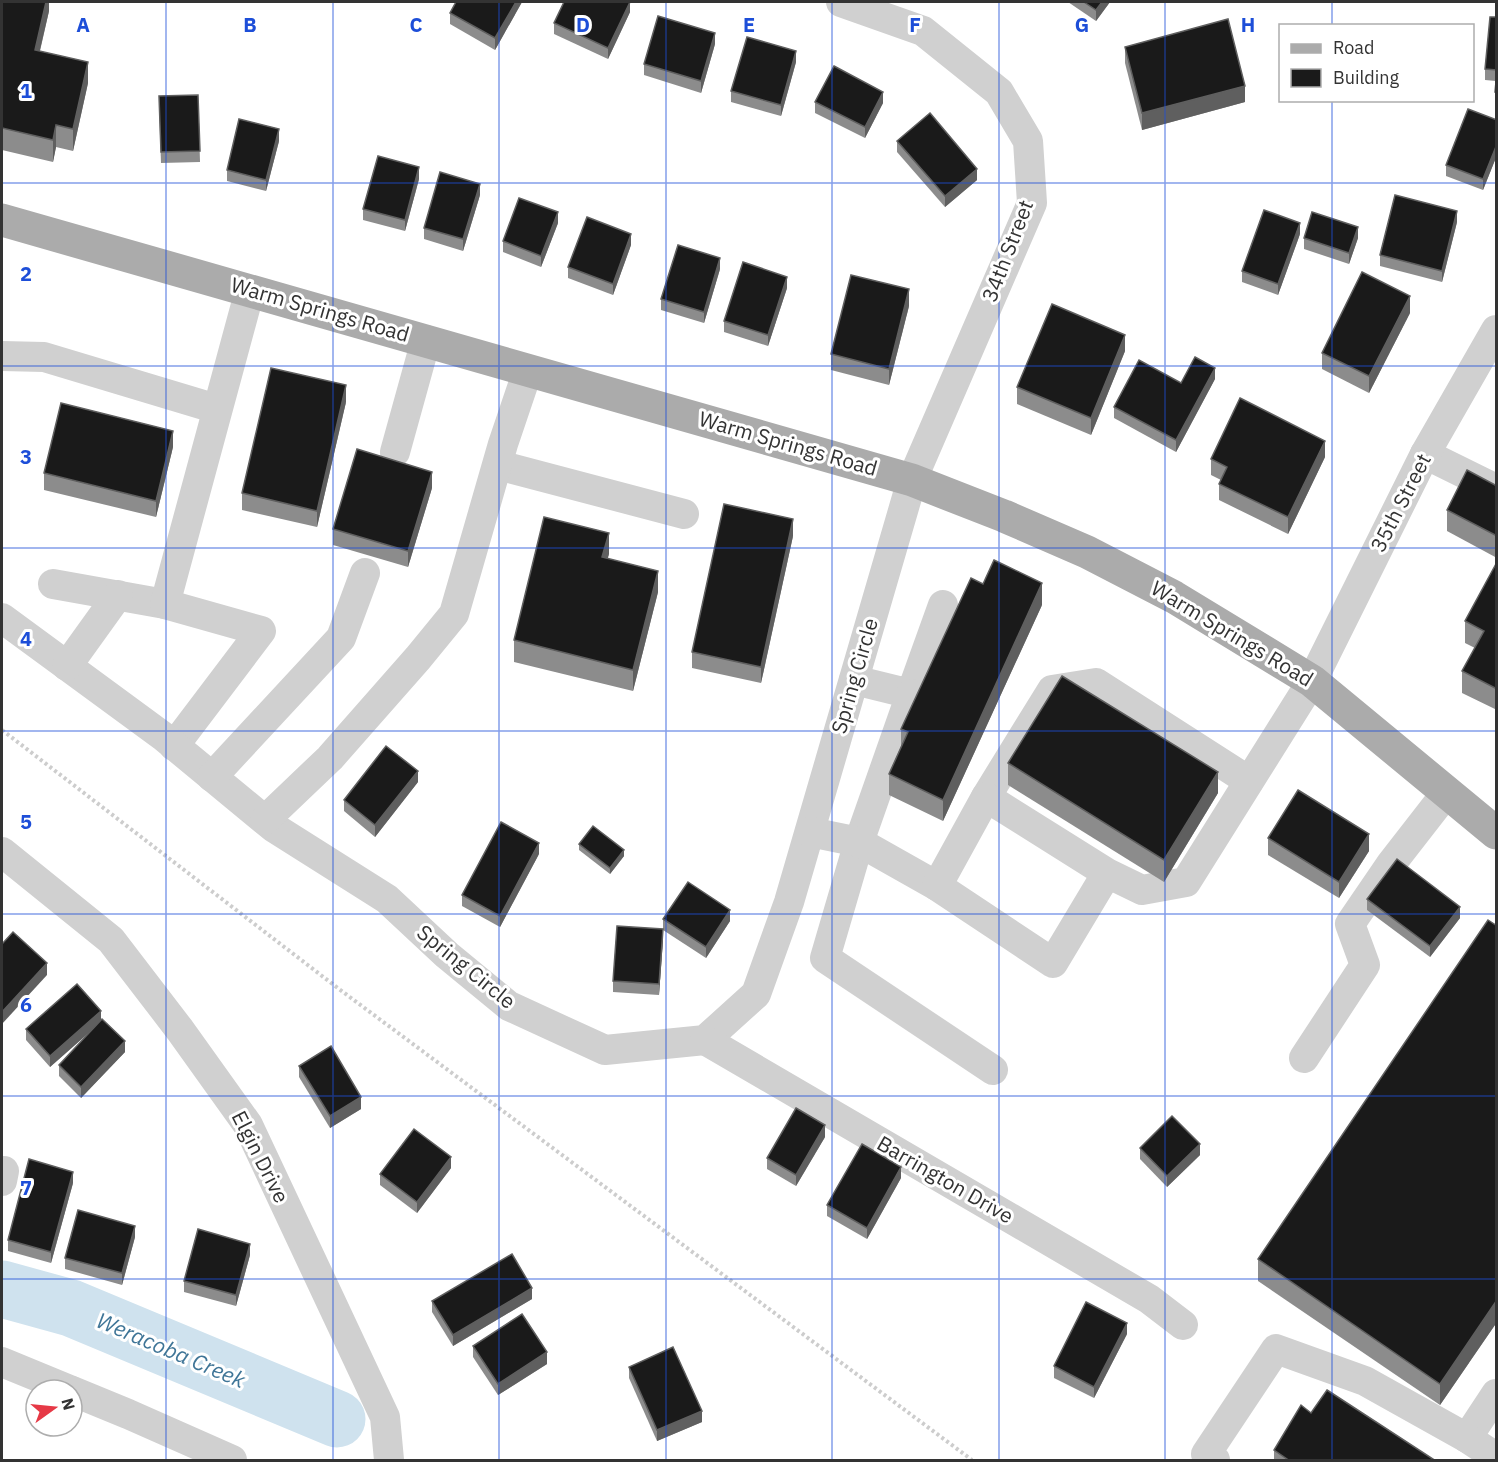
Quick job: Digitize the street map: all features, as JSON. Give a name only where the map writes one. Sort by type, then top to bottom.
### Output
[{"type":"main road","name":"Warm Springs Road","points":[[2,220],[912,480],[1004,516],[1087,552],[1174,597],[1312,681],[1497,833]]},
{"type":"street","name":"34th Street","points":[[841,2],[923,31],[999,92],[1028,141],[1032,203],[912,480]]},
{"type":"street","points":[[165,604],[250,290]]},
{"type":"street","name":"35th Street","points":[[986,797],[1107,873],[1142,890],[1186,882],[1312,681],[1425,453],[1497,330]]},
{"type":"street","points":[[395,452],[426,340]]},
{"type":"street","points":[[2,356],[44,357],[218,409]]},
{"type":"street","points":[[265,820],[330,758],[454,614],[528,369]]},
{"type":"street","points":[[1425,453],[1497,489]]},
{"type":"street","points":[[498,465],[684,514]]},
{"type":"street","name":"Spring Circle","points":[[2,618],[174,746],[273,827],[387,899],[447,955],[509,1006],[605,1050],[705,1040],[756,994],[789,902],[912,480]]},
{"type":"street","points":[[212,777],[341,638],[365,573]]},
{"type":"street","points":[[53,584],[165,604],[261,631],[174,746]]},
{"type":"street","points":[[67,666],[118,595]]},
{"type":"street","points":[[943,605],[859,842],[825,958],[993,1070]]},
{"type":"street","points":[[854,680],[910,694]]},
{"type":"street","points":[[937,886],[986,797],[1052,690],[1096,683],[1249,781]]},
{"type":"street","points":[[1304,1058],[1365,965],[1350,924],[1391,864],[1447,792]]},
{"type":"street","points":[[810,832],[859,842],[937,886],[1053,963],[1107,873]]},
{"type":"street","name":"Elgin Drive","points":[[2,852],[111,940],[180,1030],[248,1125],[385,1417],[389,1461]]},
{"type":"street","name":"Barrington Drive","points":[[705,1040],[1149,1299],[1183,1325]]},
{"type":"street","points":[[1215,1461],[1206,1454],[1276,1349],[1365,1381],[1467,1437],[1497,1457]]},
{"type":"street","points":[[2,1362],[41,1378]]},
{"type":"street","points":[[1467,1437],[1497,1394]]},
{"type":"street","points":[[84,1395],[232,1461]]},
{"type":"path","points":[[2,730],[348,996],[972,1461]]},
{"type":"building","points":[[2,2],[46,2],[35,50],[88,62],[73,129],[56,125],[53,140],[2,128]]},
{"type":"building","points":[[456,2],[516,2],[495,38],[450,13]]},
{"type":"building","points":[[564,2],[630,2],[608,48],[554,23]]},
{"type":"building","points":[[1084,2],[1102,2],[1096,10]]},
{"type":"building","points":[[658,16],[715,33],[701,81],[644,64]]},
{"type":"building","points":[[1490,17],[1497,17],[1497,70],[1485,69]]},
{"type":"building","points":[[1228,19],[1245,86],[1142,113],[1125,47]]},
{"type":"building","points":[[747,37],[796,51],[781,105],[731,91]]},
{"type":"building","points":[[834,66],[883,92],[865,127],[815,102]]},
{"type":"building","points":[[198,95],[200,151],[161,152],[159,96]]},
{"type":"building","points":[[1468,109],[1497,120],[1497,144],[1483,179],[1446,165]]},
{"type":"building","points":[[930,113],[977,169],[945,196],[897,141]]},
{"type":"building","points":[[239,119],[279,129],[266,180],[227,170]]},
{"type":"building","points":[[378,156],[419,167],[405,220],[363,209]]},
{"type":"building","points":[[440,172],[480,184],[463,239],[424,228]]},
{"type":"building","points":[[1395,195],[1457,211],[1442,271],[1380,255]]},
{"type":"building","points":[[519,198],[558,212],[541,256],[503,241]]},
{"type":"building","points":[[1264,210],[1300,223],[1278,284],[1242,271]]},
{"type":"building","points":[[1312,212],[1358,227],[1349,253],[1304,238]]},
{"type":"building","points":[[587,217],[631,234],[613,284],[568,267]]},
{"type":"building","points":[[678,245],[720,258],[704,312],[661,299]]},
{"type":"building","points":[[743,262],[787,277],[768,335],[724,321]]},
{"type":"building","points":[[1362,272],[1410,296],[1369,376],[1322,353]]},
{"type":"building","points":[[851,275],[909,289],[889,369],[831,354]]},
{"type":"building","points":[[1052,304],[1125,335],[1091,418],[1017,387]]},
{"type":"building","points":[[1195,357],[1215,368],[1176,440],[1114,407],[1139,360],[1181,383]]},
{"type":"building","points":[[271,368],[346,385],[317,511],[242,493]]},
{"type":"building","points":[[1240,398],[1325,441],[1288,517],[1219,484],[1227,467],[1211,459]]},
{"type":"building","points":[[61,403],[173,431],[156,501],[44,473]]},
{"type":"building","points":[[357,449],[432,472],[408,551],[333,529]]},
{"type":"building","points":[[1467,470],[1497,486],[1497,536],[1447,510]]},
{"type":"building","points":[[724,504],[793,519],[761,667],[692,652]]},
{"type":"building","points":[[544,517],[609,533],[602,557],[658,571],[633,670],[514,640]]},
{"type":"building","points":[[994,560],[1042,583],[943,800],[889,774],[908,732],[901,729],[971,578],[983,584]]},
{"type":"building","points":[[1497,562],[1497,689],[1462,671],[1484,631],[1465,621]]},
{"type":"building","points":[[1062,676],[1218,772],[1164,860],[1008,763]]},
{"type":"building","points":[[386,746],[418,771],[375,825],[344,800]]},
{"type":"building","points":[[1298,790],[1369,834],[1339,882],[1268,838]]},
{"type":"building","points":[[501,822],[539,843],[500,916],[462,895]]},
{"type":"building","points":[[593,826],[624,850],[610,868],[579,844]]},
{"type":"building","points":[[1397,859],[1460,907],[1430,946],[1367,899]]},
{"type":"building","points":[[688,882],[730,910],[706,947],[663,919]]},
{"type":"building","points":[[1488,920],[1497,926],[1497,1300],[1440,1384],[1258,1259]]},
{"type":"building","points":[[617,926],[663,929],[659,984],[613,981]]},
{"type":"building","points":[[13,932],[47,963],[2,1012],[2,944]]},
{"type":"building","points":[[77,984],[101,1011],[50,1056],[26,1029]]},
{"type":"building","points":[[102,1019],[125,1041],[81,1087],[59,1065]]},
{"type":"building","points":[[331,1046],[361,1097],[330,1116],[299,1066]]},
{"type":"building","points":[[796,1108],[825,1125],[796,1175],[767,1158]]},
{"type":"building","points":[[1172,1116],[1200,1144],[1167,1176],[1140,1148]]},
{"type":"building","points":[[414,1129],[451,1157],[417,1202],[380,1174]]},
{"type":"building","points":[[862,1144],[901,1167],[867,1228],[827,1205]]},
{"type":"building","points":[[29,1159],[73,1172],[51,1252],[8,1240]]},
{"type":"building","points":[[78,1210],[135,1226],[122,1273],[65,1258]]},
{"type":"building","points":[[198,1229],[250,1244],[236,1295],[184,1281]]},
{"type":"building","points":[[512,1254],[532,1288],[453,1335],[432,1301]]},
{"type":"building","points":[[1086,1302],[1127,1323],[1094,1387],[1054,1366]]},
{"type":"building","points":[[522,1314],[547,1352],[498,1384],[473,1346]]},
{"type":"building","points":[[673,1347],[702,1411],[657,1430],[629,1367]]},
{"type":"building","points":[[1327,1390],[1436,1461],[1290,1461],[1274,1450],[1301,1405],[1311,1413]]},
{"type":"waterway","name":"Weracoba Creek","points":[[2,1289],[71,1308],[337,1419]]}]
